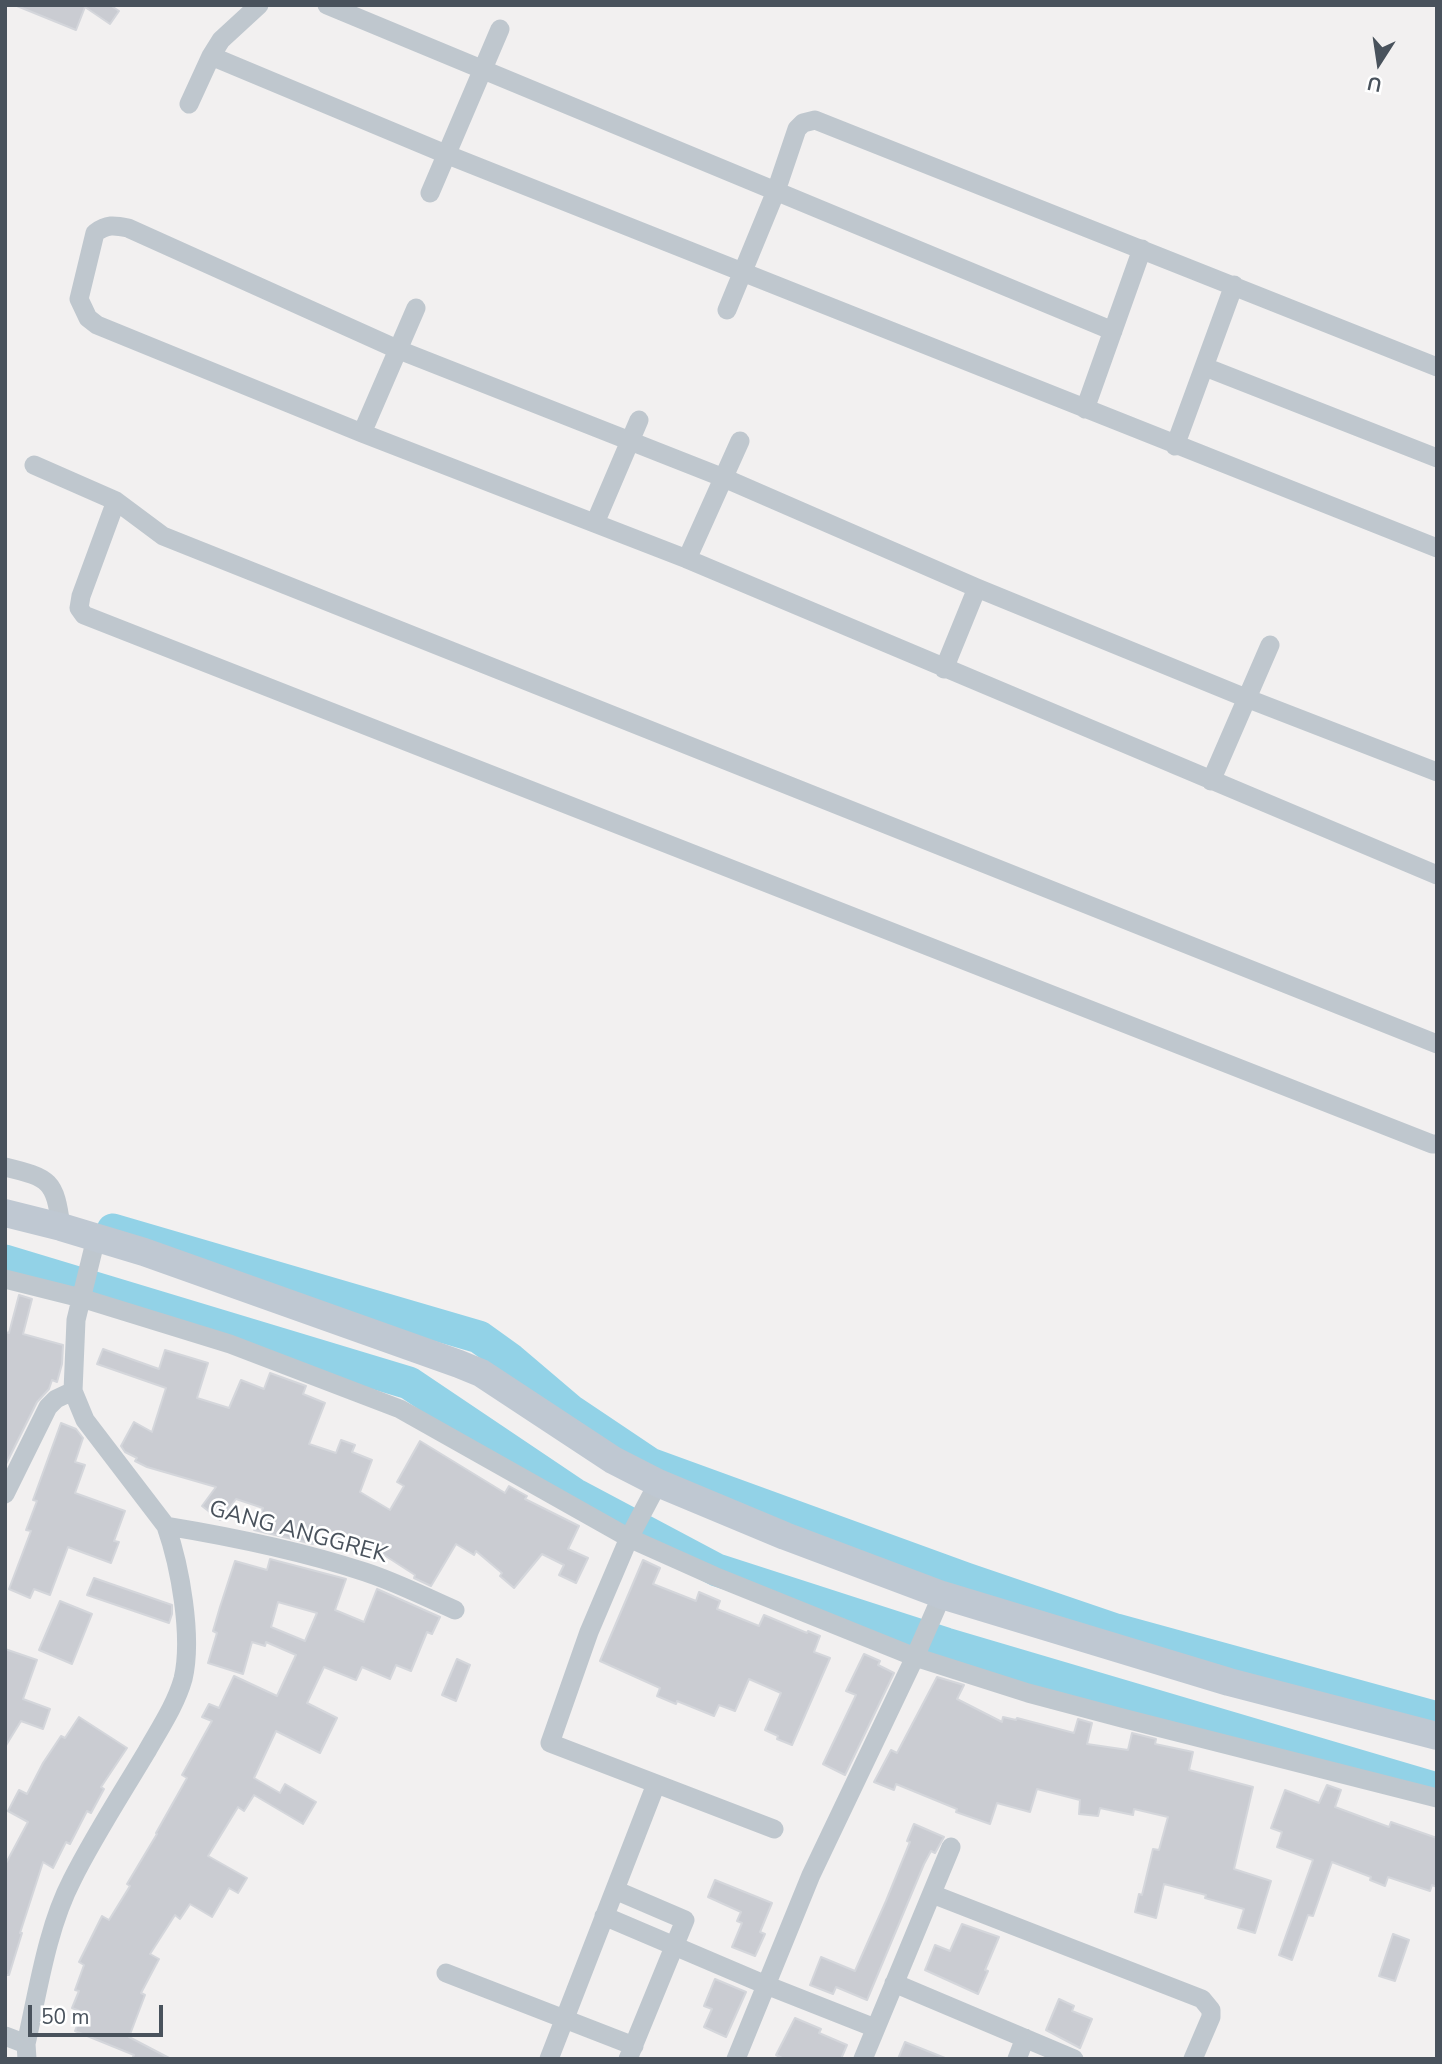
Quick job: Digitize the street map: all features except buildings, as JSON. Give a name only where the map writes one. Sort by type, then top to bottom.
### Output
[{"type":"street","points":[[189,104],[221,40],[259,5]]},
{"type":"street","points":[[327,5],[1113,331]]},
{"type":"street","points":[[430,193],[500,29]]},
{"type":"street","points":[[211,56],[448,155],[1437,548]]},
{"type":"street","points":[[727,310],[776,191],[797,129],[803,122],[815,120],[1437,367]]},
{"type":"street","points":[[1437,772],[1246,698],[978,588],[723,478],[399,350],[128,228],[104,226],[95,233],[79,299],[88,318],[97,325],[362,433],[687,559],[1437,875]]},
{"type":"street","points":[[1085,409],[1142,249]]},
{"type":"street","points":[[1175,446],[1234,285]]},
{"type":"street","points":[[362,433],[416,308]]},
{"type":"street","points":[[1205,367],[1437,457]]},
{"type":"street","points":[[595,523],[639,420]]},
{"type":"street","points":[[687,559],[740,441]]},
{"type":"street","points":[[34,465],[116,501],[163,536],[1437,1044]]},
{"type":"street","points":[[116,501],[81,596],[79,607],[84,615],[1437,1144]]},
{"type":"street","points":[[944,669],[978,588]]},
{"type":"street","points":[[1211,781],[1270,645]]},
{"type":"street","points":[[5,1167],[32,1173],[47,1180],[52,1186],[60,1218],[94,1248],[144,1252],[459,1363],[481,1373],[613,1460],[653,1493],[785,1536],[937,1604],[1437,1737]]},
{"type":"street","points":[[5,1213],[60,1218]]},
{"type":"street","points":[[5,2036],[26,2051],[53,1931],[71,1880],[164,1722],[182,1681],[186,1657],[186,1629],[173,1546],[166,1526],[85,1420],[73,1391],[74,1340],[82,1293],[94,1248]]},
{"type":"street","points":[[5,1279],[82,1293],[230,1344],[400,1409],[714,1576],[917,1653],[1055,1700],[1437,1798]]},
{"type":"street","points":[[5,1494],[48,1407],[56,1399],[73,1391]]},
{"type":"street","points":[[653,1493],[631,1533],[589,1632],[550,1743],[774,1829]]},
{"type":"street","name":"GANG ANGGREK","points":[[166,1526],[215,1534],[316,1558],[384,1579],[455,1610]]},
{"type":"street","points":[[736,2059],[811,1875],[917,1653],[937,1604]]},
{"type":"street","points":[[549,2059],[656,1784]]},
{"type":"street","points":[[863,2059],[951,1847]]},
{"type":"street","points":[[446,1973],[565,2018],[631,2052],[685,1920],[615,1890]]},
{"type":"street","points":[[932,1894],[1202,1999],[1211,2010],[1211,2017],[1193,2059]]},
{"type":"street","points":[[604,1916],[875,2028]]},
{"type":"street","points":[[894,1983],[1074,2059]]},
{"type":"street","points":[[1017,2059],[1025,2038]]},
{"type":"waterway","points":[[113,1230],[479,1337],[511,1360],[571,1411],[650,1464],[966,1579],[1116,1630],[1437,1718]]},
{"type":"waterway","points":[[5,1261],[409,1383],[574,1494],[717,1570],[946,1644],[1437,1789]]}]
